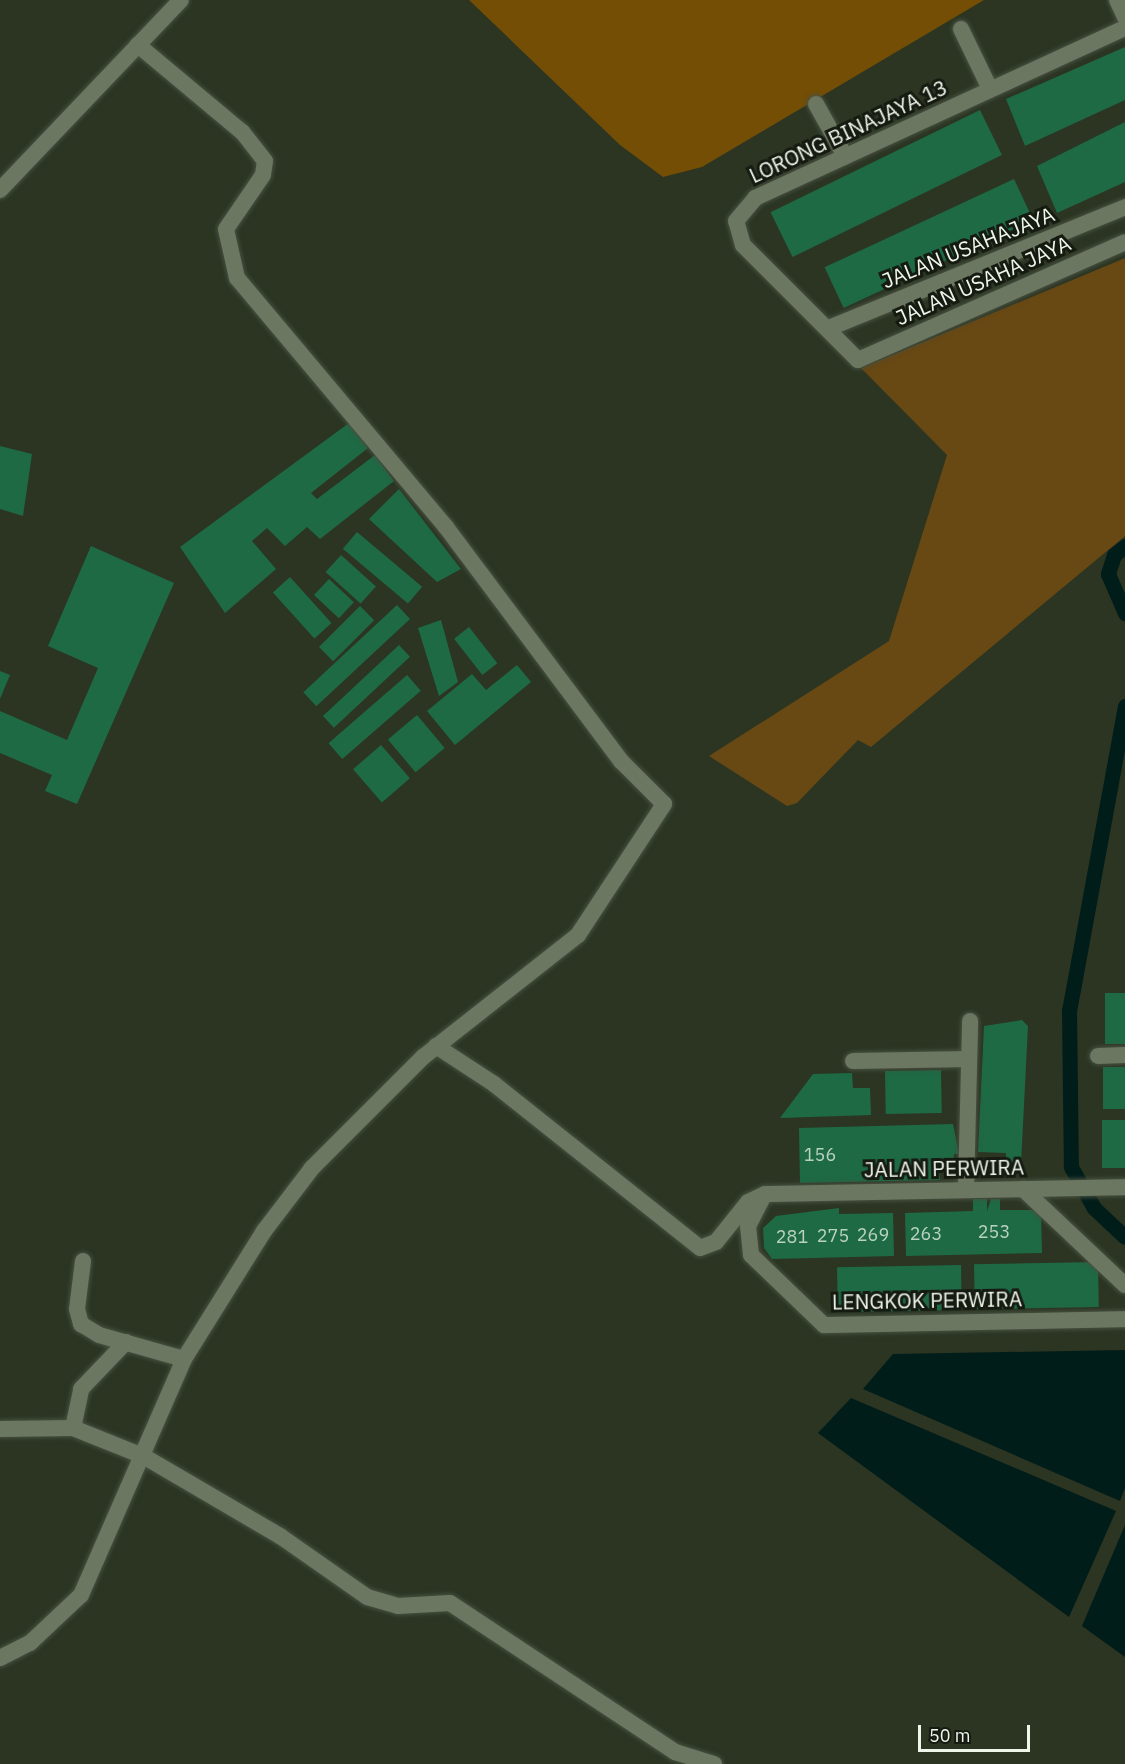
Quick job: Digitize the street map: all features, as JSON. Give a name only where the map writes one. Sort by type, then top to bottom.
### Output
[{"type":"street","points":[[0,190],[181,0]]},
{"type":"street","points":[[1117,0],[1125,16]]},
{"type":"street","name":"LORONG BINAJAYA 13","points":[[858,360],[829,328],[743,245],[736,221],[754,198],[1125,28]]},
{"type":"street","points":[[961,29],[990,88]]},
{"type":"street","points":[[0,1658],[30,1642],[81,1595],[184,1359],[264,1231],[312,1168],[436,1046],[578,935],[664,804],[621,761],[446,527],[237,278],[226,229],[263,175],[265,161],[242,132],[138,45]]},
{"type":"street","points":[[816,104],[845,156]]},
{"type":"street","name":"JALAN USAHAJAYA","points":[[829,328],[1125,207]]},
{"type":"street","name":"JALAN USAHA JAYA","points":[[858,360],[1125,242]]},
{"type":"street","points":[[966,1190],[970,1021]]},
{"type":"street","points":[[436,1046],[588,1156],[691,1245],[716,1242],[748,1202],[765,1194]]},
{"type":"street","points":[[1098,1056],[1125,1055]]},
{"type":"street","points":[[853,1061],[969,1059]]},
{"type":"street","name":"JALAN PERWIRA","points":[[765,1194],[1125,1187]]},
{"type":"street","points":[[1023,1189],[1125,1285]]},
{"type":"street","name":"LENGKOK PERWIRA","points":[[765,1194],[748,1226],[751,1255],[824,1325],[1125,1319]]},
{"type":"street","points":[[83,1261],[77,1309],[81,1324],[126,1342],[184,1359]]},
{"type":"street","points":[[73,1428],[81,1389],[126,1342]]},
{"type":"street","points":[[0,1429],[73,1428],[143,1456],[280,1536],[367,1597],[398,1606],[450,1603],[675,1752],[714,1764]]},
{"type":"shaded area","points":[[469,0],[984,0],[702,167],[663,177],[620,145]]},
{"type":"shaded area","points":[[1125,258],[1125,536],[871,747],[858,740],[797,803],[787,806],[709,756],[889,641],[947,455],[861,368]]},
{"type":"water","points":[[1125,1350],[1125,1488],[1120,1501],[863,1389],[893,1354]]},
{"type":"water","points":[[851,1398],[1116,1511],[1069,1617],[818,1433]]},
{"type":"water","points":[[1125,1525],[1125,1657],[1082,1626]]},
{"type":"building","points":[[1125,47],[1125,100],[1025,146],[1006,99]]},
{"type":"building","points":[[980,110],[1002,155],[792,257],[771,212]]},
{"type":"building","points":[[1125,122],[1125,182],[1057,213],[1037,166]]},
{"type":"building","points":[[1014,179],[1033,220],[844,308],[825,267]]},
{"type":"building","points":[[349,423],[368,448],[311,493],[317,499],[375,455],[394,481],[320,539],[307,527],[285,546],[267,528],[252,541],[276,569],[225,613],[180,547]]},
{"type":"building","points":[[0,446],[32,454],[23,516],[0,509]]},
{"type":"building","points":[[399,489],[461,569],[437,582],[369,519]]},
{"type":"building","points":[[357,532],[422,587],[408,603],[343,549]]},
{"type":"building","points":[[91,546],[174,583],[77,804],[45,791],[52,775],[0,753],[0,711],[67,740],[98,668],[48,646]]},
{"type":"building","points":[[341,555],[376,586],[361,604],[326,572]]},
{"type":"building","points":[[290,577],[331,623],[314,638],[273,592]]},
{"type":"building","points":[[329,579],[354,602],[339,618],[314,595]]},
{"type":"building","points":[[397,605],[410,619],[316,706],[303,692]]},
{"type":"building","points":[[360,606],[374,620],[333,661],[319,647]]},
{"type":"building","points":[[441,620],[458,682],[439,696],[418,628]]},
{"type":"building","points":[[469,627],[497,663],[482,675],[454,639]]},
{"type":"building","points":[[399,645],[410,657],[334,728],[323,716]]},
{"type":"building","points":[[517,665],[531,682],[455,745],[427,711],[472,674],[486,690]]},
{"type":"building","points":[[0,671],[10,675],[0,699]]},
{"type":"building","points":[[407,675],[421,691],[342,759],[329,743]]},
{"type":"building","points":[[417,715],[445,748],[416,772],[388,739]]},
{"type":"building","points":[[381,745],[410,778],[382,802],[353,769]]},
{"type":"building","points":[[1105,993],[1125,993],[1125,1044],[1105,1044]]},
{"type":"building","points":[[1022,1020],[1028,1026],[1021,1164],[1006,1163],[1006,1153],[978,1152],[984,1026]]},
{"type":"building","points":[[1103,1067],[1125,1067],[1125,1109],[1103,1109]]},
{"type":"building","points":[[941,1070],[942,1113],[886,1114],[885,1071]]},
{"type":"building","points":[[852,1073],[853,1088],[870,1088],[871,1115],[780,1118],[813,1074]]},
{"type":"building","points":[[1102,1120],[1125,1120],[1125,1168],[1102,1168]]},
{"type":"building","points":[[953,1124],[959,1154],[954,1154],[955,1171],[939,1171],[940,1180],[800,1183],[799,1128]]},
{"type":"building","points":[[973,1199],[987,1199],[987,1211],[991,1199],[1000,1199],[1000,1210],[1041,1210],[1042,1253],[906,1256],[905,1213],[973,1211]]},
{"type":"building","points":[[839,1208],[839,1214],[893,1213],[894,1256],[772,1259],[764,1248],[763,1228],[776,1216]]},
{"type":"building","points":[[1098,1262],[1099,1307],[975,1309],[974,1264]]},
{"type":"building","points":[[961,1265],[962,1310],[838,1312],[837,1267]]},
{"type":"waterway","points":[[1125,546],[1114,555],[1108,574],[1125,613]]},
{"type":"waterway","points":[[1125,706],[1069,1010],[1071,1167],[1094,1208],[1125,1237]]}]
